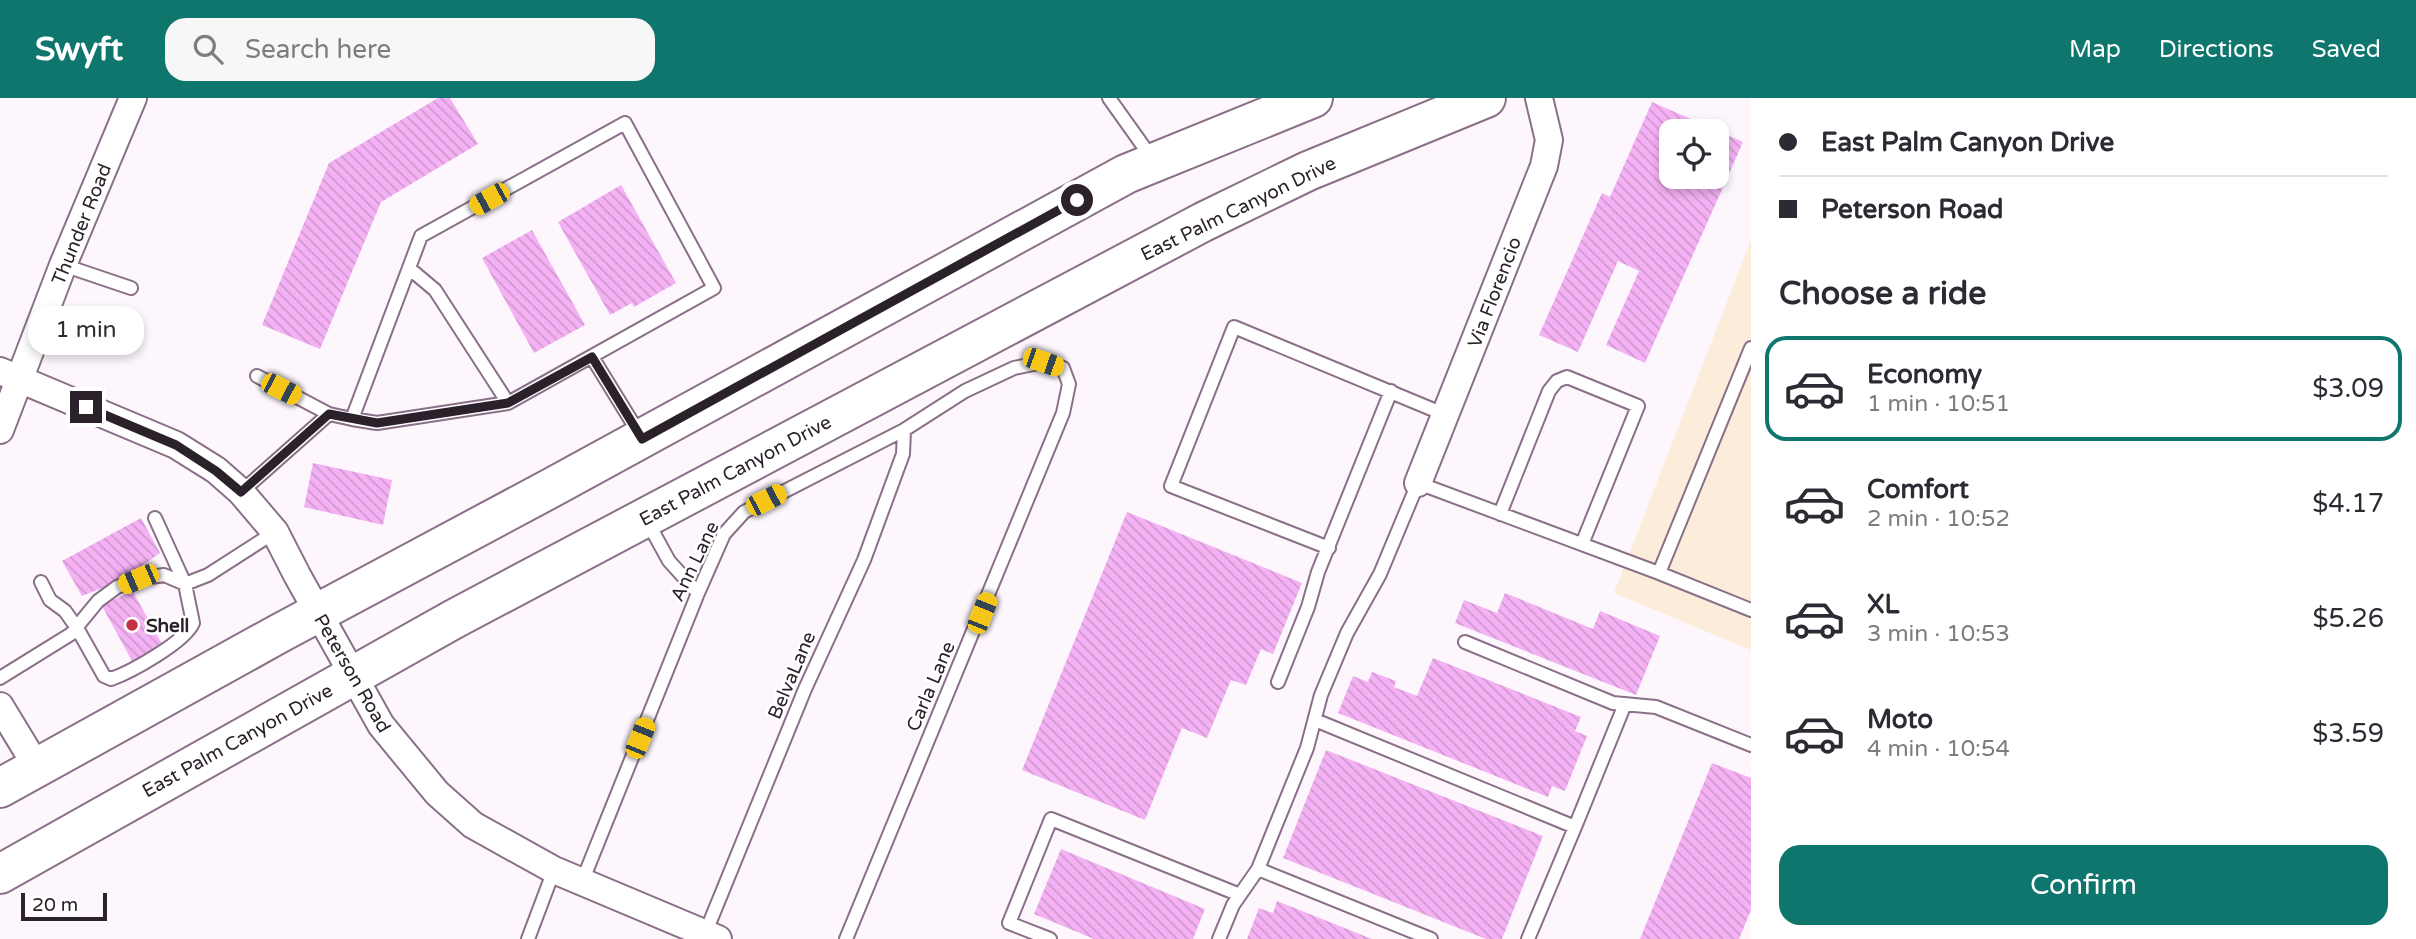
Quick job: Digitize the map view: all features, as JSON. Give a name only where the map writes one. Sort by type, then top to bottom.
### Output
[{"type":"main road","points":[[0,788],[1126,174],[1313,98]]},
{"type":"main road","name":"East Palm Canyon Drive","points":[[0,874],[454,619],[1203,222],[1308,171],[1486,98]]},
{"type":"street","name":"Thunder Road","points":[[0,430],[9,375],[64,265],[133,98]]},
{"type":"street","name":"Via Florencio","points":[[1418,483],[1544,166],[1549,139],[1539,98]]},
{"type":"street","name":"Peterson Road","points":[[9,375],[176,445],[216,471],[241,492],[275,532],[381,726],[436,793],[473,825],[554,870],[712,936]]},
{"type":"street","points":[[0,706],[37,767]]},
{"type":"lane","points":[[1108,98],[1155,162]]},
{"type":"lane","points":[[257,376],[329,414],[352,419],[377,423],[508,403],[714,288],[625,123],[421,236],[352,419]]},
{"type":"lane","points":[[64,265],[131,288]]},
{"type":"lane","points":[[410,269],[435,290],[508,403]]},
{"type":"lane","points":[[1329,548],[1171,486],[1234,327],[1446,415]]},
{"type":"lane","points":[[1659,573],[1751,348]]},
{"type":"lane","points":[[592,357],[642,439]]},
{"type":"lane","name":"Ann Lane","points":[[582,883],[698,593],[724,534],[744,512],[904,430],[965,391],[1014,368],[1043,362],[1063,368]]},
{"type":"lane","name":"Carla Lane","points":[[846,939],[1063,413],[1069,384],[1063,368]]},
{"type":"lane","points":[[1500,514],[1549,391],[1557,380],[1567,377],[1638,406],[1582,544]]},
{"type":"lane","points":[[1278,682],[1308,607],[1318,572],[1391,391]]},
{"type":"lane","points":[[241,492],[329,414]]},
{"type":"lane","name":"BelvaLane","points":[[712,936],[806,689],[864,560],[903,454],[904,430]]},
{"type":"lane","points":[[1219,939],[1233,905],[1258,869],[1307,748],[1321,695],[1348,633],[1380,575],[1418,483],[1751,610]]},
{"type":"lane","points":[[645,517],[669,561],[698,593]]},
{"type":"lane","points":[[41,582],[50,600],[65,611],[77,628],[101,674],[111,679],[145,662],[191,627],[193,622],[185,584],[155,518]]},
{"type":"lane","points":[[0,678],[72,634],[98,601],[117,587],[138,579],[164,575],[185,584],[208,575],[275,532]]},
{"type":"lane","points":[[1465,642],[1613,703],[1656,707],[1751,746]]},
{"type":"lane","points":[[1528,939],[1625,704]]},
{"type":"lane","points":[[1315,720],[1575,827]]},
{"type":"lane","points":[[1050,939],[1009,923],[1051,819],[1240,895]]},
{"type":"lane","points":[[1258,869],[1431,939]]},
{"type":"lane","points":[[528,939],[554,870]]},
{"type":"shaded area","points":[[1751,240],[1751,650],[1614,593]]},
{"type":"building","points":[[438,98],[450,98],[478,144],[381,202],[320,349],[262,325],[329,163]]},
{"type":"building","points":[[1652,102],[1691,119],[1659,119],[1659,189],[1722,189],[1645,363],[1606,345],[1639,271],[1618,261],[1578,352],[1539,335],[1602,193],[1610,197]]},
{"type":"building","points":[[1729,136],[1743,142],[1729,174]]},
{"type":"building","points":[[621,185],[676,283],[634,307],[632,303],[610,315],[558,222]]},
{"type":"building","points":[[532,230],[585,325],[534,353],[482,258]]},
{"type":"building","points":[[313,463],[392,480],[383,525],[304,507]]},
{"type":"building","points":[[1127,512],[1302,583],[1273,654],[1261,649],[1246,685],[1231,680],[1207,738],[1182,728],[1145,820],[1022,770]]},
{"type":"building","points":[[141,518],[160,553],[122,580],[82,596],[62,561]]},
{"type":"building","name":"Shell","points":[[132,590],[162,644],[132,661],[102,606]]},
{"type":"building","points":[[1505,593],[1593,629],[1600,611],[1660,636],[1636,695],[1455,623],[1464,600],[1497,613]]},
{"type":"building","points":[[1433,658],[1581,717],[1575,731],[1587,736],[1565,791],[1552,786],[1548,797],[1338,713],[1353,676],[1368,682],[1372,672],[1396,681],[1394,687],[1417,696]]},
{"type":"building","points":[[1326,750],[1543,836],[1502,939],[1486,939],[1283,858]]},
{"type":"building","points":[[1712,763],[1751,778],[1751,910],[1739,939],[1640,939]]},
{"type":"building","points":[[1061,849],[1205,909],[1193,939],[1094,939],[1034,914]]},
{"type":"building","points":[[1277,901],[1372,939],[1247,939],[1259,908],[1273,913]]},
{"type":"place","name":"Shell","points":[[132,625]]},
{"type":"route","points":[[86,407],[176,445],[216,471],[241,492],[329,414],[377,423],[508,403],[592,357],[642,439],[1077,200]]}]
